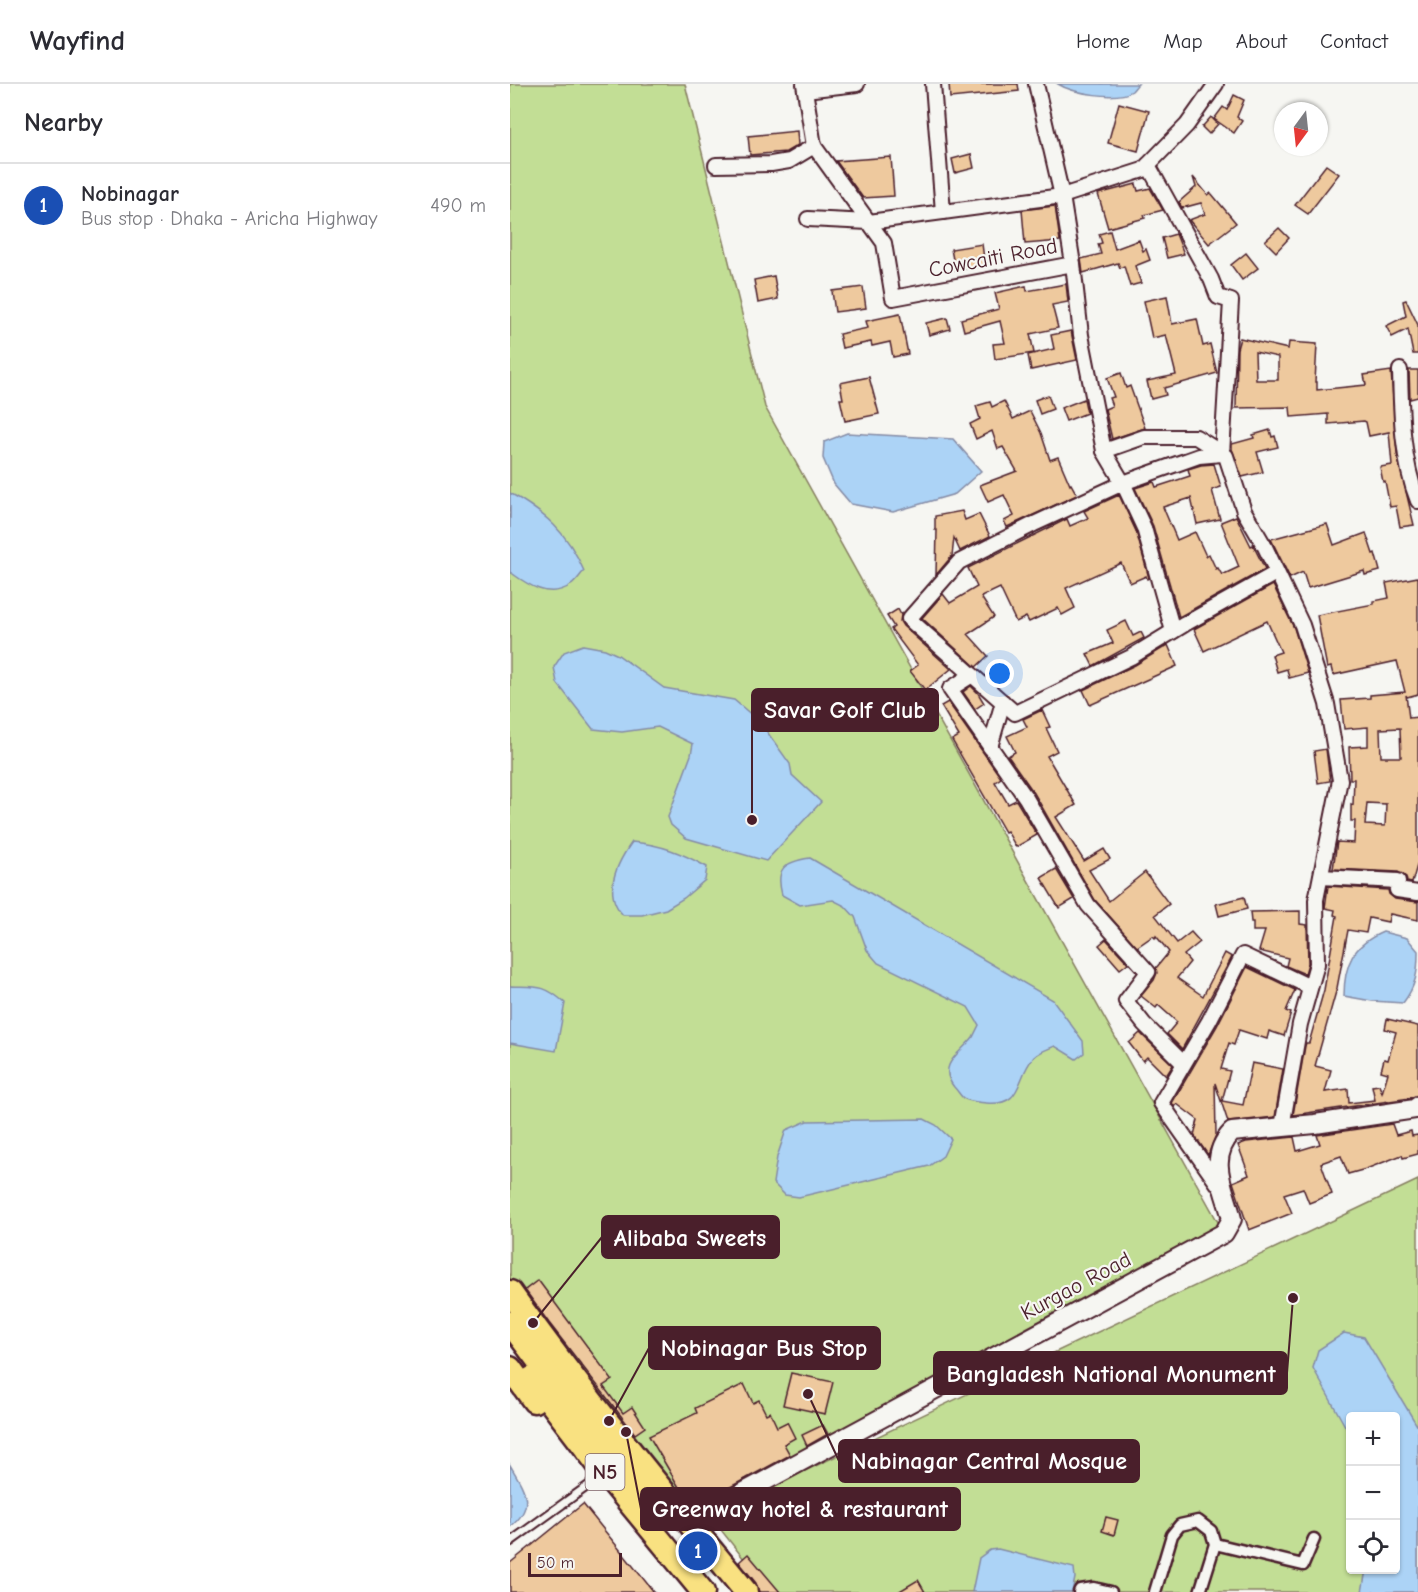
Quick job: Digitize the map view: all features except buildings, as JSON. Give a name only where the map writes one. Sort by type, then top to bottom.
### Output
[{"type":"highway","points":[[510,1292],[546,1343],[687,1523],[746,1592]]},
{"type":"highway","name":"N5","points":[[510,1323],[560,1390],[726,1592]]},
{"type":"highway","name":"N5","points":[[510,1349],[603,1471],[703,1592]]},
{"type":"highway","points":[[510,1368],[596,1480],[687,1592]]},
{"type":"street","points":[[716,165],[771,164],[789,161],[814,146],[804,87],[857,84]]},
{"type":"street","points":[[933,84],[943,212]]},
{"type":"street","points":[[1036,84],[1062,196],[1073,264]]},
{"type":"street","points":[[808,219],[869,222],[1062,196],[1143,170],[1187,125],[1216,84]]},
{"type":"street","name":"Cowcaiti Road","points":[[814,146],[884,243],[893,298],[1073,264],[1081,335],[1104,451],[1123,483],[1144,528],[1173,631]]},
{"type":"street","points":[[1148,165],[1212,279],[1218,297],[1232,301],[1222,454]]},
{"type":"street","points":[[1400,369],[1410,480],[1418,501]]},
{"type":"street","points":[[1104,451],[1144,437],[1196,437],[1226,456],[1244,511],[1265,547],[1302,625],[1327,704],[1340,780],[1317,900],[1317,964],[1300,1024],[1282,1127]]},
{"type":"street","points":[[1222,454],[1199,456],[1123,483],[959,562],[909,619],[1015,713],[1131,657],[1276,573]]},
{"type":"street","points":[[972,675],[950,689],[1026,798],[1088,905],[1148,972],[1126,1001],[1144,1024],[1183,1063]]},
{"type":"street","points":[[990,747],[1003,702]]},
{"type":"street","points":[[1321,877],[1398,881],[1397,890],[1418,893]]},
{"type":"street","points":[[1221,1187],[1161,1103],[1209,1021],[1243,955],[1310,987]]},
{"type":"street","name":"Kurgao Road","points":[[687,1523],[1224,1233],[1232,1219],[1228,1199],[1221,1187],[1219,1152],[1224,1140],[1232,1132],[1326,1122],[1415,1109],[1418,1106]]},
{"type":"street","points":[[1155,1592],[1172,1535],[1180,1525],[1198,1521],[1211,1531],[1215,1544],[1200,1592]]},
{"type":"street","points":[[1215,1544],[1303,1565],[1314,1539]]},
{"type":"street","points":[[1079,1592],[1094,1588],[1111,1592]]},
{"type":"lane","points":[[510,1542],[596,1480]]},
{"type":"green space","points":[[510,84],[685,84],[765,407],[1224,1233],[687,1523],[510,1279]]},
{"type":"green space","points":[[1418,1180],[1418,1592],[770,1592],[710,1516]]},
{"type":"water","points":[[1058,84],[1138,84],[1132,91],[1125,94],[1106,96],[1084,93]]},
{"type":"water","points":[[847,433],[953,439],[981,471],[955,494],[893,512],[851,504],[834,484],[823,458],[824,442]]},
{"type":"water","points":[[510,493],[545,516],[571,546],[584,571],[571,585],[555,591],[547,591],[531,586],[510,572]]},
{"type":"water","points":[[583,645],[605,649],[618,655],[664,688],[734,700],[760,722],[790,764],[792,775],[821,802],[766,861],[686,838],[671,825],[668,817],[693,744],[658,727],[622,732],[593,729],[557,683],[554,667],[564,652]]},
{"type":"water","points":[[632,842],[662,847],[707,867],[705,880],[684,898],[666,909],[642,915],[623,915],[613,897],[614,878],[621,859]]},
{"type":"water","points":[[810,858],[1053,1000],[1083,1041],[1084,1053],[1076,1059],[1055,1046],[1038,1054],[1028,1065],[1013,1096],[1007,1100],[986,1103],[963,1098],[949,1079],[948,1072],[952,1059],[973,1037],[979,1025],[968,1007],[878,963],[867,950],[855,917],[845,906],[833,900],[800,905],[782,895],[780,878],[784,868],[788,864]]},
{"type":"water","points":[[1383,932],[1407,938],[1418,951],[1411,991],[1403,1003],[1344,996],[1346,974],[1352,957],[1364,943]]},
{"type":"water","points":[[510,986],[540,988],[551,992],[565,1003],[556,1051],[510,1043]]},
{"type":"water","points":[[924,1119],[936,1125],[951,1139],[943,1156],[929,1166],[799,1197],[785,1195],[773,1183],[777,1157],[786,1130],[807,1121]]},
{"type":"water","points":[[1344,1333],[1364,1337],[1418,1427],[1418,1592],[1362,1592],[1365,1574],[1400,1574],[1400,1412],[1346,1412],[1346,1428],[1313,1368],[1318,1350]]},
{"type":"water","points":[[510,1465],[520,1482],[526,1504],[523,1512],[510,1527]]},
{"type":"water","points":[[998,1549],[1074,1568],[1075,1578],[1072,1592],[972,1592],[979,1558],[990,1550]]},
{"type":"place","name":"Savar Golf Club","points":[[752,820]]},
{"type":"place","name":"Bangladesh National Monument","points":[[1293,1298]]},
{"type":"place","name":"Alibaba Sweets","points":[[533,1323]]},
{"type":"place","name":"Nabinagar Central Mosque","points":[[808,1394]]},
{"type":"place","name":"Nobinagar Bus Stop","points":[[609,1421]]},
{"type":"place","name":"Greenway hotel & restaurant","points":[[626,1432]]},
{"type":"place","name":"Nobinagar","points":[[698,1551]]}]
